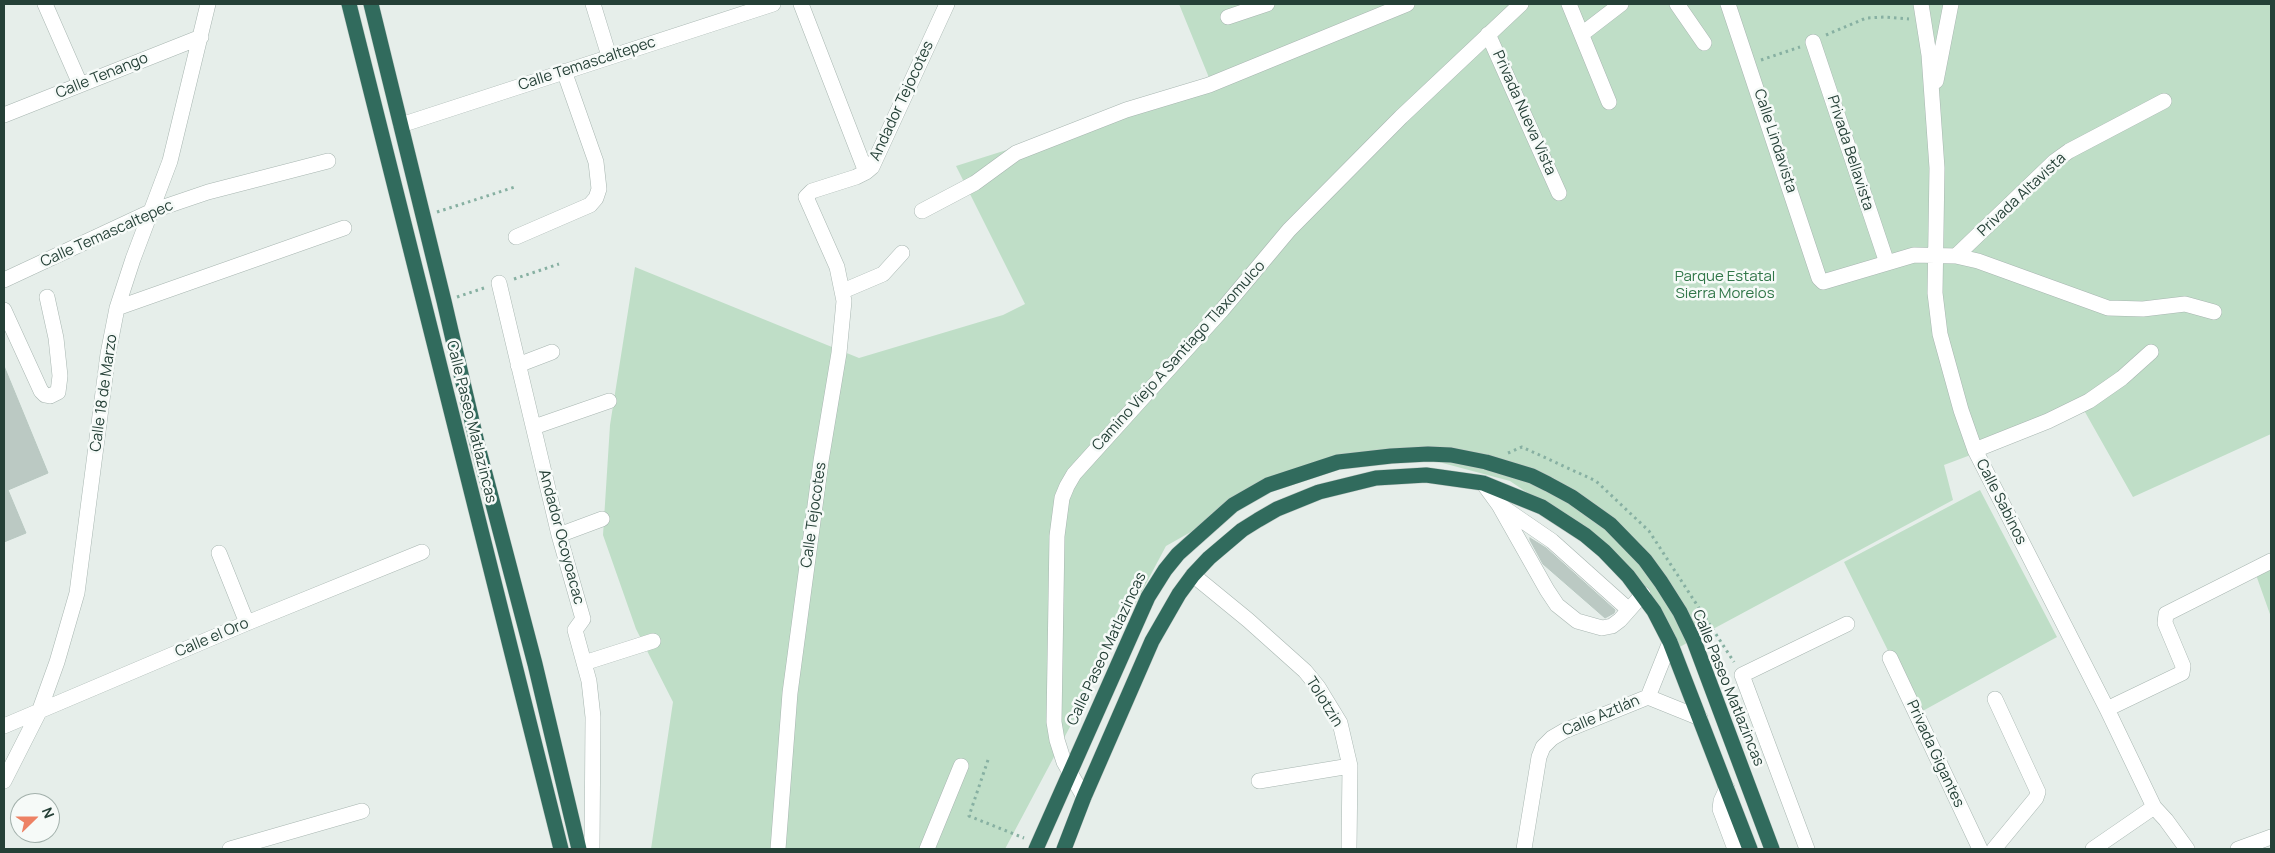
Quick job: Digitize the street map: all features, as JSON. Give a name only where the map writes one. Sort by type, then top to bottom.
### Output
[{"type":"highway","name":"Calle Paseo Matlazincas","points":[[348,4],[561,849]]},
{"type":"highway","name":"Calle Paseo Matlazincas","points":[[371,4],[478,447],[535,664],[579,849]]},
{"type":"highway","name":"Calle Paseo Matlazincas","points":[[1038,847],[1156,582],[1178,554],[1233,506],[1268,485],[1338,462],[1381,457],[1451,455],[1515,470],[1548,484],[1572,497],[1604,519],[1645,560],[1680,612],[1694,641],[1772,849]]},
{"type":"highway","points":[[1064,849],[1084,796],[1152,641],[1165,615],[1193,575],[1242,530],[1277,509],[1319,492],[1360,481],[1400,476],[1445,476],[1483,483],[1542,507],[1563,519],[1604,551],[1643,594],[1670,642],[1750,849]]},
{"type":"street","points":[[45,4],[80,84]]},
{"type":"street","name":"Calle 18 de Marzo","points":[[4,781],[39,712],[68,626],[81,574],[108,354],[117,308],[170,160],[208,4]]},
{"type":"street","points":[[593,4],[609,56]]},
{"type":"street","name":"Calle Temascaltepec","points":[[401,125],[773,4]]},
{"type":"street","points":[[801,4],[866,172]]},
{"type":"street","name":"Andador Tejocotes","points":[[812,191],[866,172],[876,160],[947,4]]},
{"type":"street","points":[[1228,17],[1268,4]]},
{"type":"street","points":[[922,211],[975,183],[1005,158],[1016,153],[1126,110],[1209,85],[1407,4]]},
{"type":"street","name":"Camino Viejo A Santiago Tlaxomulco","points":[[1084,796],[1069,774],[1058,746],[1054,722],[1057,536],[1062,498],[1067,486],[1074,474],[1222,310],[1289,230],[1354,162],[1521,4]]},
{"type":"street","points":[[1570,4],[1609,102]]},
{"type":"street","points":[[1582,34],[1621,4]]},
{"type":"street","points":[[1677,4],[1704,43]]},
{"type":"street","name":"Calle Lindavista","points":[[1728,4],[1750,64],[1821,281],[1826,282],[1887,263]]},
{"type":"street","points":[[1922,4],[1932,99]]},
{"type":"street","points":[[1932,99],[1951,4]]},
{"type":"street","name":"Privada Nueva Vista","points":[[1488,34],[1559,193]]},
{"type":"street","name":"Calle Tenango","points":[[4,115],[201,37]]},
{"type":"street","name":"Privada Bellavista","points":[[1813,42],[1887,263]]},
{"type":"street","points":[[516,237],[586,208],[596,198],[599,181],[596,162],[564,71]]},
{"type":"street","name":"Calle Sabinos","points":[[1932,99],[1938,197],[1935,293],[1940,334],[1948,368],[1975,450],[2107,709],[2154,807],[2187,849]]},
{"type":"street","name":"Privada Altavista","points":[[1956,256],[2055,161],[2070,151],[2164,101]]},
{"type":"street","name":"Calle Temascaltepec","points":[[4,280],[152,211],[208,192],[328,162]]},
{"type":"street","name":"Calle Tejocotes","points":[[778,849],[790,693],[821,461],[842,325],[843,291],[837,267],[807,199],[807,194],[812,191]]},
{"type":"street","points":[[117,308],[344,228]]},
{"type":"street","points":[[843,291],[883,274],[902,253]]},
{"type":"street","points":[[1887,263],[1914,255],[1956,256],[1978,261],[2108,308],[2143,309],[2185,304],[2214,312]]},
{"type":"street","name":"Andador Ocoyoacac","points":[[499,284],[559,534],[583,619],[575,630],[592,698],[594,742],[592,849]]},
{"type":"street","points":[[4,310],[41,391],[45,395],[53,395],[58,392],[60,387],[59,359],[47,297]]},
{"type":"street","points":[[518,365],[552,352]]},
{"type":"street","points":[[1975,450],[2048,421],[2089,401],[2122,378],[2151,352]]},
{"type":"street","points":[[534,427],[609,401]]},
{"type":"street","points":[[1483,483],[1500,505],[1536,573],[1557,605],[1567,614],[1588,626],[1602,628],[1616,624],[1643,594]]},
{"type":"street","points":[[1500,505],[1552,541],[1629,610]]},
{"type":"street","points":[[559,534],[602,519]]},
{"type":"street","name":"Calle el Oro","points":[[4,726],[247,623],[422,552]]},
{"type":"street","points":[[220,553],[247,623]]},
{"type":"street","points":[[2107,709],[2182,673],[2183,666],[2165,623],[2166,614],[2271,561]]},
{"type":"street","name":"Tolotzin","points":[[1193,575],[1248,620],[1305,671],[1318,687],[1340,723],[1349,753],[1350,766],[1349,849]]},
{"type":"street","points":[[1806,849],[1742,676],[1847,624]]},
{"type":"street","points":[[584,664],[653,640]]},
{"type":"street","name":"Calle Aztlán","points":[[1524,849],[1539,757],[1543,747],[1564,731],[1648,696],[1670,642]]},
{"type":"street","name":"Privada Gigantes","points":[[1890,658],[1980,849]]},
{"type":"street","name":"Calle Aztlán","points":[[1648,696],[1700,718]]},
{"type":"street","points":[[1994,849],[2036,798],[2038,792],[1995,699]]},
{"type":"street","points":[[927,849],[961,766]]},
{"type":"street","points":[[1259,781],[1350,766]]},
{"type":"street","points":[[1727,788],[1721,801],[1720,809],[1735,849]]},
{"type":"street","points":[[2093,849],[2154,807]]},
{"type":"street","points":[[230,849],[362,811]]},
{"type":"street","points":[[2238,849],[2271,837]]},
{"type":"path","points":[[1750,64],[1813,42],[1866,18],[1924,20]]},
{"type":"path","points":[[423,217],[515,187]]},
{"type":"path","points":[[988,760],[969,816],[1038,847]]},
{"type":"green space","name":"Parque Estatal Sierra Morelos","points":[[1179,4],[2271,4],[2271,434],[2133,497],[2085,412],[1944,465],[1953,500],[1674,650],[1597,540],[1510,481],[1420,457],[1299,471],[1166,546],[1005,849],[651,849],[673,702],[636,629],[603,535],[610,425],[635,267],[859,358],[1003,315],[1025,304],[956,166],[1212,85]]},
{"type":"green space","points":[[1980,490],[2057,637],[1919,713],[1844,562]]},
{"type":"green space","points":[[2271,564],[2271,617],[2255,572]]},
{"type":"building","points":[[4,366],[48,473],[8,490],[26,533],[4,542]]},
{"type":"building","points":[[1530,538],[1546,548],[1615,610],[1614,613],[1605,618],[1543,564]]}]
